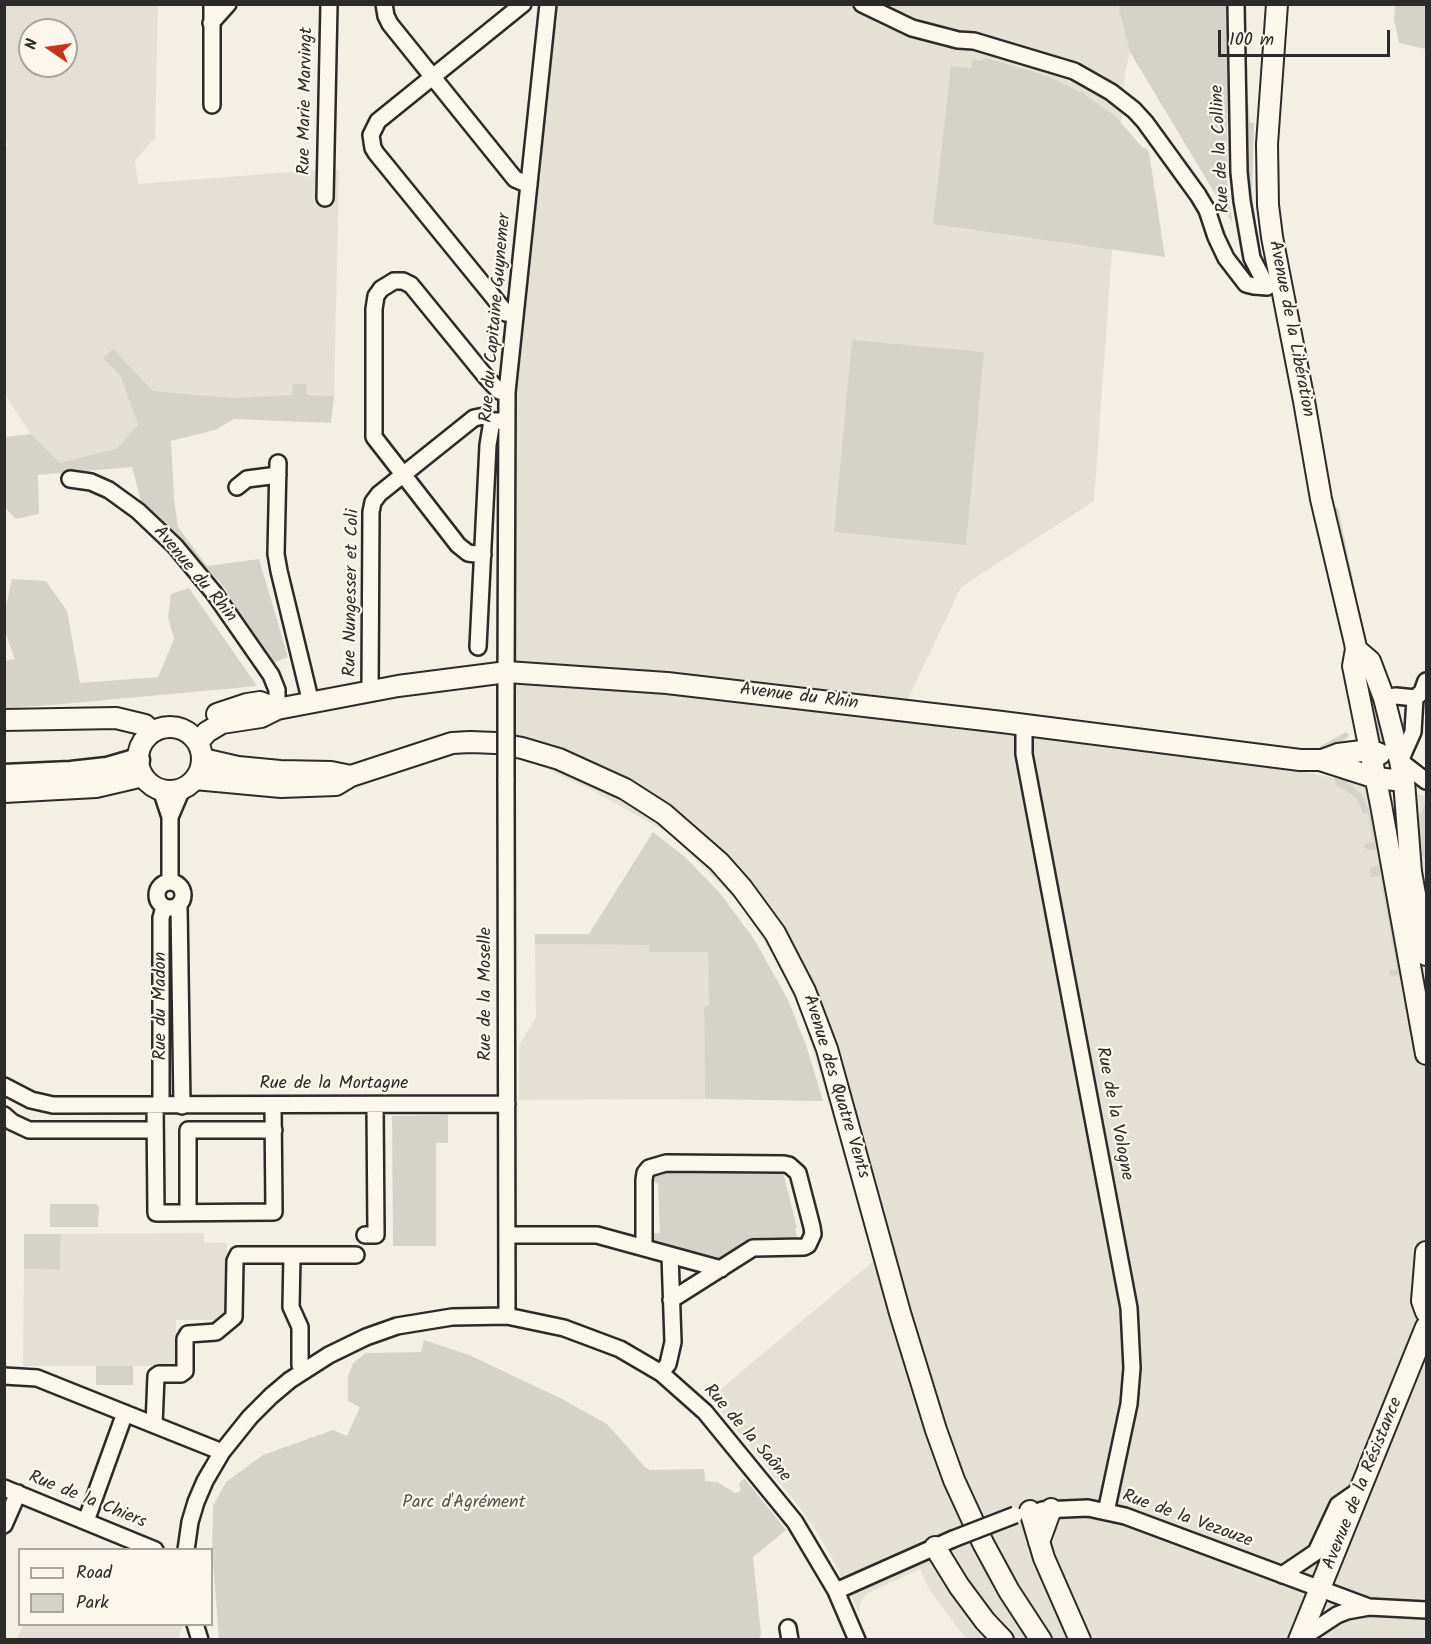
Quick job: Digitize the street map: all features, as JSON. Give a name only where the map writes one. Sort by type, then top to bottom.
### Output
[{"type":"highway","points":[[4,777],[107,769],[144,753]]},
{"type":"main road","name":"Avenue de la Libération","points":[[1277,4],[1267,144],[1273,282],[1356,650],[1353,666],[1376,778]]},
{"type":"main road","name":"Avenue de la Libération","points":[[1356,650],[1370,660],[1384,698],[1404,781]]},
{"type":"main road","name":"Avenue du Rhin","points":[[195,744],[207,732],[222,723],[261,717],[277,709],[469,676],[506,682],[657,682],[1300,760],[1370,750]]},
{"type":"main road","points":[[1329,757],[1359,733],[1371,708],[1384,698]]},
{"type":"main road","points":[[4,720],[106,717],[145,725],[144,753],[148,782],[161,790],[175,791],[189,784],[199,773],[195,744],[169,727],[144,753],[96,787],[4,792]]},
{"type":"main road","name":"Avenue des Quatre Vents","points":[[189,784],[299,787],[336,785],[351,776],[452,744],[484,741],[537,752],[608,780],[647,803],[702,845],[742,888],[775,933],[805,991],[821,1032],[923,1392],[954,1480],[997,1569],[1041,1640]]},
{"type":"main road","name":"Avenue des Quatre Vents","points":[[195,744],[238,767],[309,773],[331,772],[351,776]]},
{"type":"main road","points":[[1370,750],[1400,761]]},
{"type":"main road","name":"Avenue du Rhin","points":[[1329,757],[1376,778]]},
{"type":"main road","points":[[1426,955],[1411,872],[1404,781],[1376,778],[1419,1002],[1426,1054]]},
{"type":"main road","points":[[1426,1252],[1422,1301],[1426,1312]]},
{"type":"main road","name":"Avenue de la Résistance","points":[[1299,1640],[1426,1327]]},
{"type":"main road","points":[[1039,1542],[1051,1509]]},
{"type":"main road","points":[[1023,1513],[1039,1542],[1080,1640]]},
{"type":"main road","points":[[935,1547],[958,1586],[1003,1640]]},
{"type":"street","points":[[212,4],[210,23],[212,105]]},
{"type":"street","points":[[210,23],[228,4]]},
{"type":"street","name":"Rue Marie Marvingt","points":[[325,198],[329,4]]},
{"type":"street","points":[[384,4],[390,24],[432,77],[515,179],[529,185]]},
{"type":"street","points":[[515,314],[506,313],[373,148],[371,135],[378,121],[523,4]]},
{"type":"street","name":"Rue du Capitaine Guynemer","points":[[506,682],[500,421],[507,392],[548,4]]},
{"type":"street","points":[[862,4],[912,28],[958,40],[974,41],[1074,71],[1111,92],[1145,122],[1198,195],[1207,210],[1223,252],[1246,284],[1254,286],[1273,282]]},
{"type":"street","name":"Rue de la Colline","points":[[1236,4],[1239,172],[1246,228],[1257,272]]},
{"type":"street","points":[[1235,269],[1257,272],[1273,282]]},
{"type":"street","points":[[483,555],[468,553],[458,545],[376,442],[373,431],[374,309],[376,296],[381,289],[394,281],[403,281],[411,285],[486,377],[499,391],[507,392]]},
{"type":"street","name":"Rue Nungesser et Coli","points":[[370,692],[371,512],[374,502],[379,494],[474,418],[484,416],[500,421]]},
{"type":"street","points":[[478,647],[488,445],[500,421]]},
{"type":"street","points":[[237,487],[247,479],[278,469],[276,554],[311,703]]},
{"type":"street","name":"Avenue du Rhin","points":[[70,479],[90,482],[109,490],[138,511],[175,546],[214,592],[271,675],[277,690],[277,709]]},
{"type":"street","points":[[1426,681],[1422,692],[1415,698],[1413,732],[1400,761],[1426,783]]},
{"type":"street","name":"Rue de la Moselle","points":[[506,682],[507,1316]]},
{"type":"street","points":[[1384,698],[1396,696],[1415,698]]},
{"type":"street","name":"Rue de la Vologne","points":[[1024,725],[1024,754],[1130,1308],[1132,1368],[1129,1404],[1106,1512]]},
{"type":"street","points":[[1404,781],[1426,783]]},
{"type":"street","points":[[170,817],[189,784]]},
{"type":"street","points":[[161,790],[170,817],[170,882]]},
{"type":"street","points":[[170,882],[178,885],[183,891],[183,898],[172,906],[158,901],[157,892],[162,885],[170,882]]},
{"type":"street","name":"Rue du Madon","points":[[172,906],[161,918],[158,1106],[155,1130],[156,1213],[188,1212]]},
{"type":"street","name":"Rue du Madon","points":[[172,906],[182,1106]]},
{"type":"street","name":"Rue de la Mortagne","points":[[4,1086],[18,1095],[45,1104],[182,1106],[507,1104]]},
{"type":"street","points":[[273,1105],[274,1130],[274,1212],[188,1212],[188,1130],[274,1130]]},
{"type":"street","points":[[365,1235],[376,1235],[375,1105]]},
{"type":"street","points":[[4,1115],[12,1122],[29,1130],[155,1130]]},
{"type":"street","points":[[644,1248],[644,1180],[647,1171],[656,1165],[666,1163],[766,1163],[789,1165],[798,1173],[813,1227],[812,1239],[808,1245],[753,1248],[671,1300]]},
{"type":"street","points":[[507,1235],[597,1235],[722,1269]]},
{"type":"street","points":[[154,1425],[156,1376],[185,1371],[185,1339],[188,1334],[216,1332],[234,1317],[236,1258],[242,1255],[356,1255]]},
{"type":"street","points":[[292,1255],[291,1307],[300,1327],[300,1365],[304,1371]]},
{"type":"street","points":[[661,1373],[668,1364],[673,1342],[670,1255]]},
{"type":"street","name":"Rue de la Saône","points":[[186,1548],[196,1502],[222,1452],[250,1417],[271,1396],[304,1371],[353,1342],[397,1326],[452,1317],[507,1316],[550,1324],[620,1348],[661,1373],[705,1412],[788,1514],[812,1549],[836,1591],[857,1640]]},
{"type":"street","points":[[4,1376],[37,1378],[222,1452]]},
{"type":"street","points":[[86,1521],[125,1413]]},
{"type":"street","points":[[1282,1575],[1316,1552],[1338,1505],[1361,1490]]},
{"type":"street","points":[[4,1525],[11,1491]]},
{"type":"street","name":"Rue de la Chiers","points":[[11,1491],[150,1548]]},
{"type":"street","name":"Rue de la Vezouze","points":[[836,1591],[953,1539],[1023,1513],[1051,1509],[1088,1508],[1151,1524],[1369,1607]]},
{"type":"street","points":[[1299,1640],[1347,1611],[1369,1607],[1426,1610]]},
{"type":"shaded area","points":[[5,5],[158,5],[155,138],[135,160],[138,184],[339,170],[334,396],[234,398],[153,391],[103,359],[121,377],[138,425],[117,448],[60,463],[31,434],[5,395],[4,147],[8,146],[5,140]]},
{"type":"shaded area","points":[[550,5],[1118,5],[1130,52],[1125,73],[1094,501],[961,587],[907,701],[1269,765],[1426,796],[1426,1639],[966,1639],[929,1589],[920,1569],[866,1594],[860,1605],[859,1613],[817,1532],[793,1499],[710,1398],[876,1259],[794,988],[740,904],[669,833],[586,787],[517,755],[502,668],[500,394]]},
{"type":"shaded area","points":[[535,944],[649,945],[650,952],[709,952],[709,1006],[704,1007],[705,1099],[519,1100],[519,1045],[536,1018]]},
{"type":"shaded area","points":[[204,1233],[204,1242],[227,1243],[227,1309],[215,1320],[176,1320],[177,1366],[23,1366],[24,1269],[60,1270],[61,1234]]},
{"type":"shaded area","points":[[23,1626],[183,1626],[178,1639],[17,1639]]},
{"type":"green space","points":[[1118,5],[1228,5],[1227,182],[1232,222],[1130,52]]},
{"type":"green space","points":[[1395,5],[1426,5],[1426,49],[1399,43],[1394,19]]},
{"type":"green space","points":[[986,58],[1047,76],[1083,93],[1116,117],[1143,148],[1146,148],[1149,152],[1165,257],[933,224],[951,66],[971,68],[972,60],[980,61]]},
{"type":"green space","points":[[1244,79],[1246,79],[1250,122],[1254,123],[1252,191],[1260,258],[1247,191]]},
{"type":"green space","points":[[852,340],[984,352],[966,545],[834,532]]},
{"type":"green space","points":[[113,349],[153,391],[234,398],[292,395],[293,384],[306,384],[307,395],[334,396],[331,423],[234,419],[215,430],[171,441],[178,527],[207,566],[259,559],[288,657],[273,663],[221,583],[141,501],[132,467],[38,475],[39,514],[16,519],[5,508],[4,437],[31,434],[60,463],[117,448],[138,425],[121,377],[103,358]]},
{"type":"green space","points":[[1335,508],[1338,508],[1356,594],[1352,594]]},
{"type":"green space","points":[[12,579],[46,581],[67,611],[80,683],[158,677],[174,639],[168,617],[171,594],[189,588],[257,686],[5,708],[5,661],[15,659],[4,629],[5,611]]},
{"type":"green space","points":[[1378,710],[1388,742],[1378,741],[1373,718]]},
{"type":"green space","points":[[1346,732],[1349,736],[1343,741],[1320,750],[1319,747]]},
{"type":"green space","points":[[1335,778],[1346,781],[1362,795],[1369,810],[1376,849],[1365,848],[1365,844],[1373,842],[1368,813],[1363,814],[1358,800],[1336,785]]},
{"type":"green space","points":[[1426,803],[1426,859],[1419,853],[1419,816]]},
{"type":"green space","points":[[653,832],[685,857],[719,892],[754,939],[788,1000],[806,1045],[823,1101],[705,1099],[704,1007],[709,1005],[708,952],[649,952],[649,945],[535,944],[535,934],[589,934]]},
{"type":"green space","points":[[1379,865],[1400,974],[1391,976],[1389,971],[1397,969],[1380,876],[1371,877],[1370,868]]},
{"type":"green space","points":[[448,1115],[448,1143],[436,1143],[436,1246],[393,1246],[392,1116]]},
{"type":"green space","points":[[656,1172],[783,1172],[797,1228],[795,1228],[797,1237],[756,1238],[723,1257],[713,1260],[657,1245],[652,1233],[660,1233],[658,1183],[650,1182]]},
{"type":"green space","points":[[50,1204],[96,1204],[99,1207],[98,1227],[50,1227]]},
{"type":"green space","points":[[24,1234],[61,1234],[60,1270],[24,1269]]},
{"type":"green space","name":"Parc d'Agrément","points":[[424,1340],[469,1355],[562,1399],[607,1424],[650,1470],[704,1469],[705,1481],[717,1482],[735,1493],[741,1491],[739,1484],[744,1478],[786,1530],[753,1557],[761,1634],[759,1639],[219,1639],[212,1548],[213,1506],[226,1482],[263,1455],[333,1430],[347,1436],[360,1407],[348,1401],[348,1376],[353,1363],[366,1353],[421,1352]]},
{"type":"green space","points":[[96,1366],[133,1366],[133,1385],[96,1385]]}]
